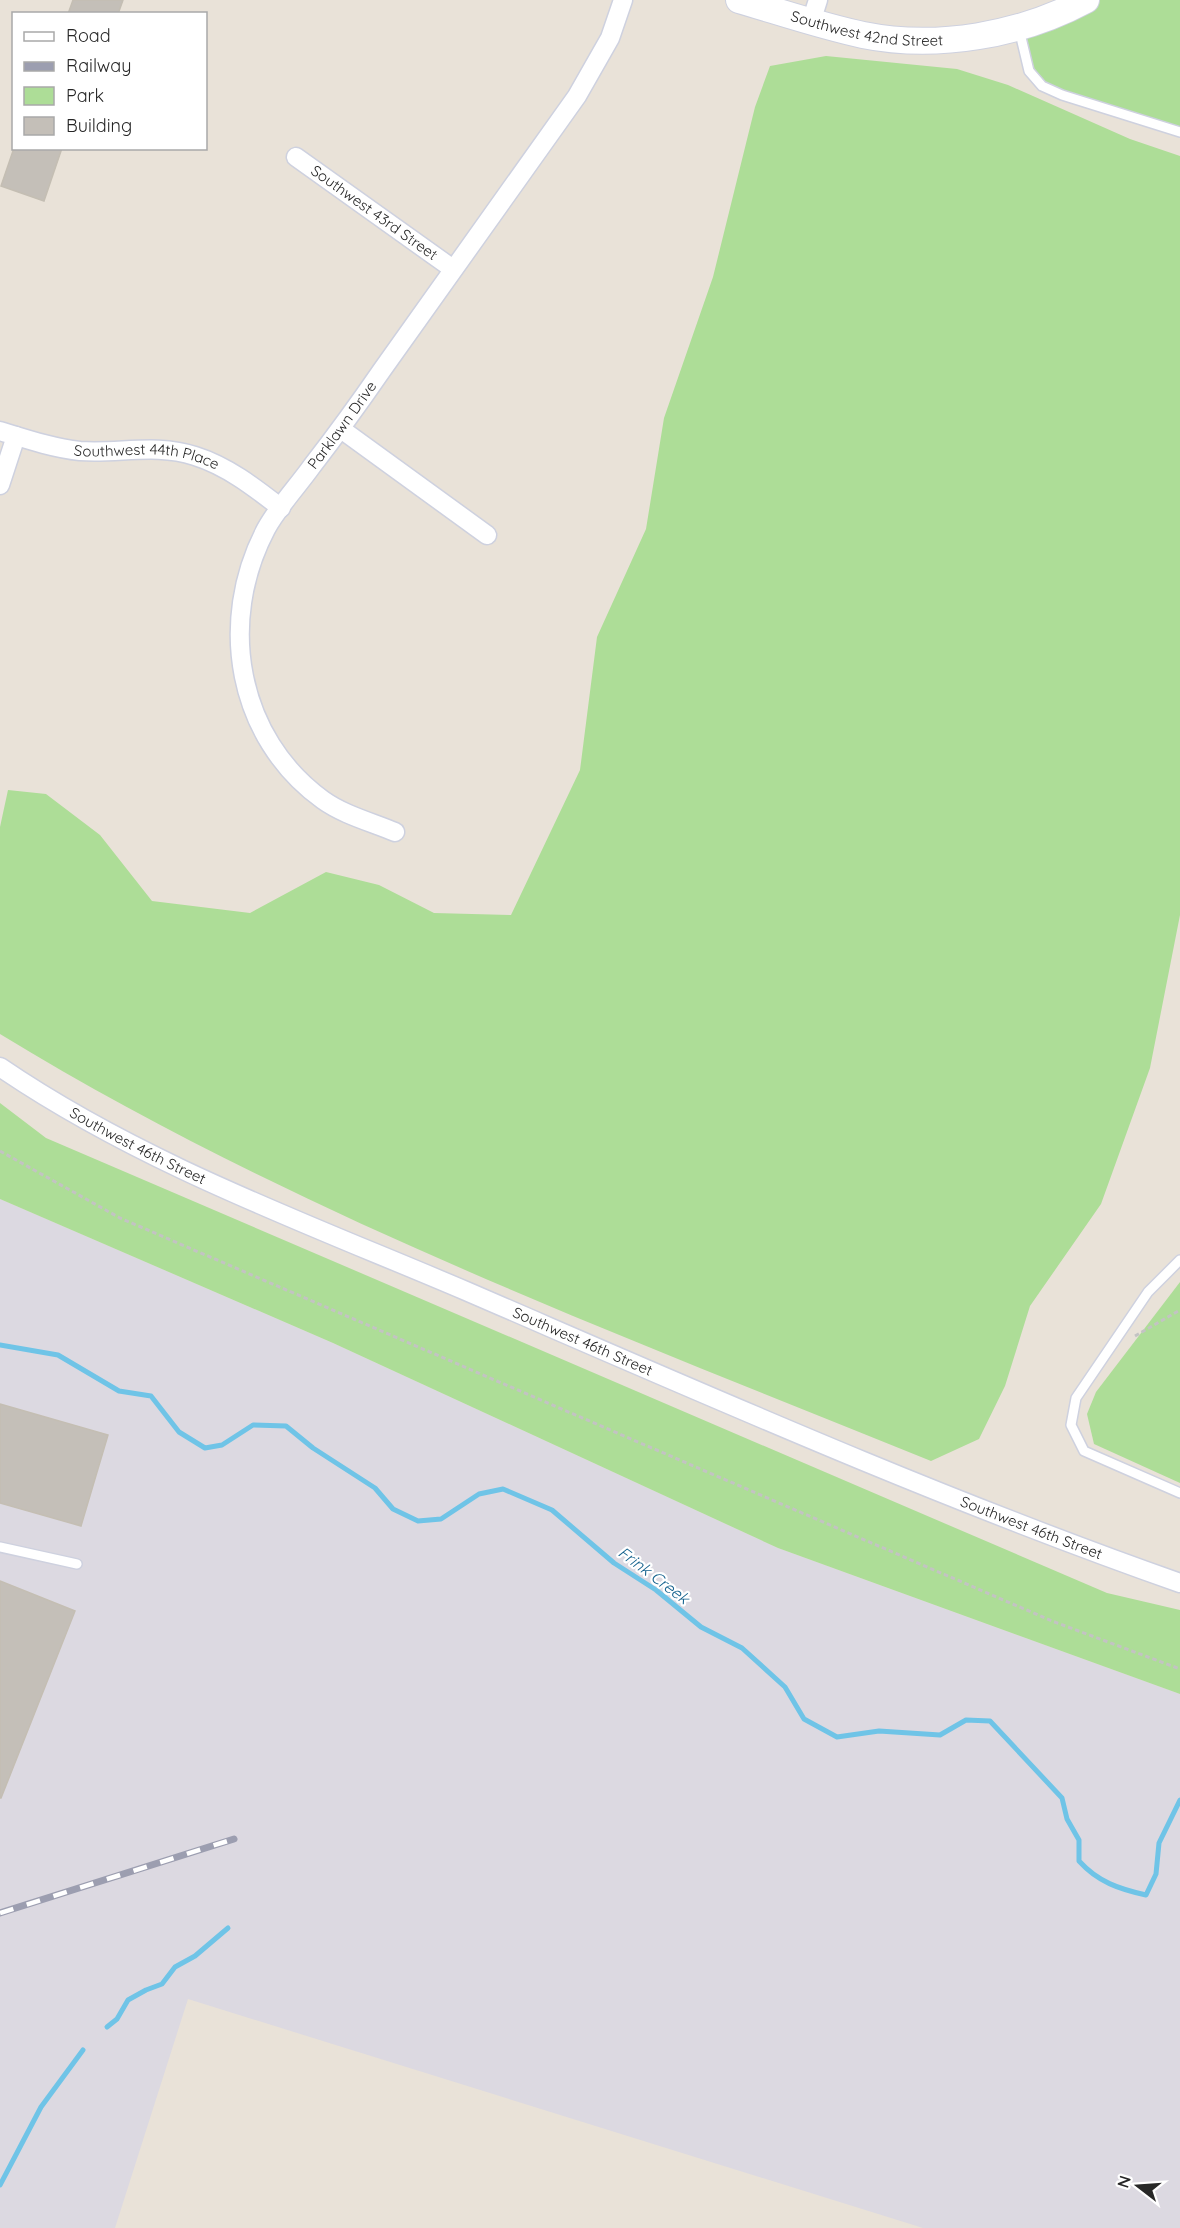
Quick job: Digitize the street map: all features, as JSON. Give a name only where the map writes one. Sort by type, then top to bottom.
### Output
[{"type":"main road","name":"Southwest 42nd Street","points":[[739,0],[815,11],[865,35],[910,40],[952,39],[1008,30],[1052,16],[1086,0]]},
{"type":"street","name":"Parklawn Drive","points":[[395,832],[341,811],[293,774],[258,725],[241,668],[240,609],[249,567],[267,529],[281,508],[340,429],[595,68],[610,38],[623,0]]},
{"type":"street","name":"Southwest 43rd Street","points":[[296,157],[453,269]]},
{"type":"street","points":[[340,429],[487,535]]},
{"type":"street","points":[[0,485],[8,433]]},
{"type":"street","name":"Southwest 44th Place","points":[[8,433],[48,446],[82,451],[156,448],[194,455],[229,470],[281,508]]},
{"type":"street","name":"Southwest 46th Street","points":[[0,1067],[36,1091],[139,1148],[215,1183],[614,1355],[1008,1520],[1180,1583]]},
{"type":"lane","points":[[1008,30],[1029,71],[1042,86],[1062,95],[1180,132]]},
{"type":"lane","points":[[1180,1260],[1148,1292],[1076,1398],[1071,1425],[1084,1451],[1180,1493]]},
{"type":"lane","points":[[0,1547],[77,1564]]},
{"type":"path","points":[[0,1151],[120,1218],[1052,1621],[1180,1669]]},
{"type":"path","points":[[1107,1352],[1180,1310]]},
{"type":"shaded area","points":[[0,1199],[333,1343],[778,1548],[1180,1694],[1180,2228],[923,2228],[188,1999],[115,2228],[0,2228]]},
{"type":"green space","points":[[1086,0],[1180,0],[1180,132],[1062,95],[1029,71],[1018,27]]},
{"type":"green space","points":[[826,56],[957,69],[1008,85],[1130,139],[1180,156],[1180,915],[1150,1068],[1101,1204],[1030,1306],[1005,1386],[979,1439],[931,1461],[575,1317],[339,1214],[224,1158],[111,1098],[0,1034],[0,827],[8,790],[46,794],[100,835],[152,901],[250,913],[326,872],[379,885],[434,913],[511,915],[580,770],[597,637],[646,529],[664,418],[713,277],[755,107],[770,66]]},
{"type":"green space","points":[[0,1103],[46,1138],[1107,1593],[1180,1610],[1180,1694],[778,1548],[333,1343],[0,1199]]},
{"type":"green space","points":[[1180,1282],[1180,1483],[1094,1444],[1087,1414],[1096,1392]]},
{"type":"building","points":[[73,0],[123,0],[119,12],[69,12]]},
{"type":"building","points":[[13,150],[61,150],[44,201],[1,186]]},
{"type":"building","points":[[0,1404],[108,1435],[81,1526],[0,1503]]},
{"type":"building","points":[[0,1581],[75,1611],[1,1798],[0,1798]]},
{"type":"waterway","name":"Frink Creek","points":[[0,1345],[58,1355],[119,1391],[151,1396],[179,1432],[205,1448],[222,1445],[253,1425],[286,1426],[313,1448],[375,1488],[393,1509],[418,1521],[441,1519],[479,1494],[503,1489],[552,1510],[614,1563],[656,1590],[701,1627],[742,1648],[785,1687],[804,1719],[837,1737],[879,1731],[940,1735],[966,1720],[990,1721],[1062,1798],[1067,1819],[1079,1840],[1079,1861],[1101,1879],[1118,1887],[1146,1895],[1156,1874],[1159,1843],[1180,1800]]},
{"type":"waterway","points":[[107,2027],[117,2019],[128,2000],[162,1984],[175,1967],[195,1956],[228,1928]]},
{"type":"waterway","points":[[0,2185],[41,2107],[83,2050]]},
{"type":"railway","points":[[0,1913],[234,1839]]}]
